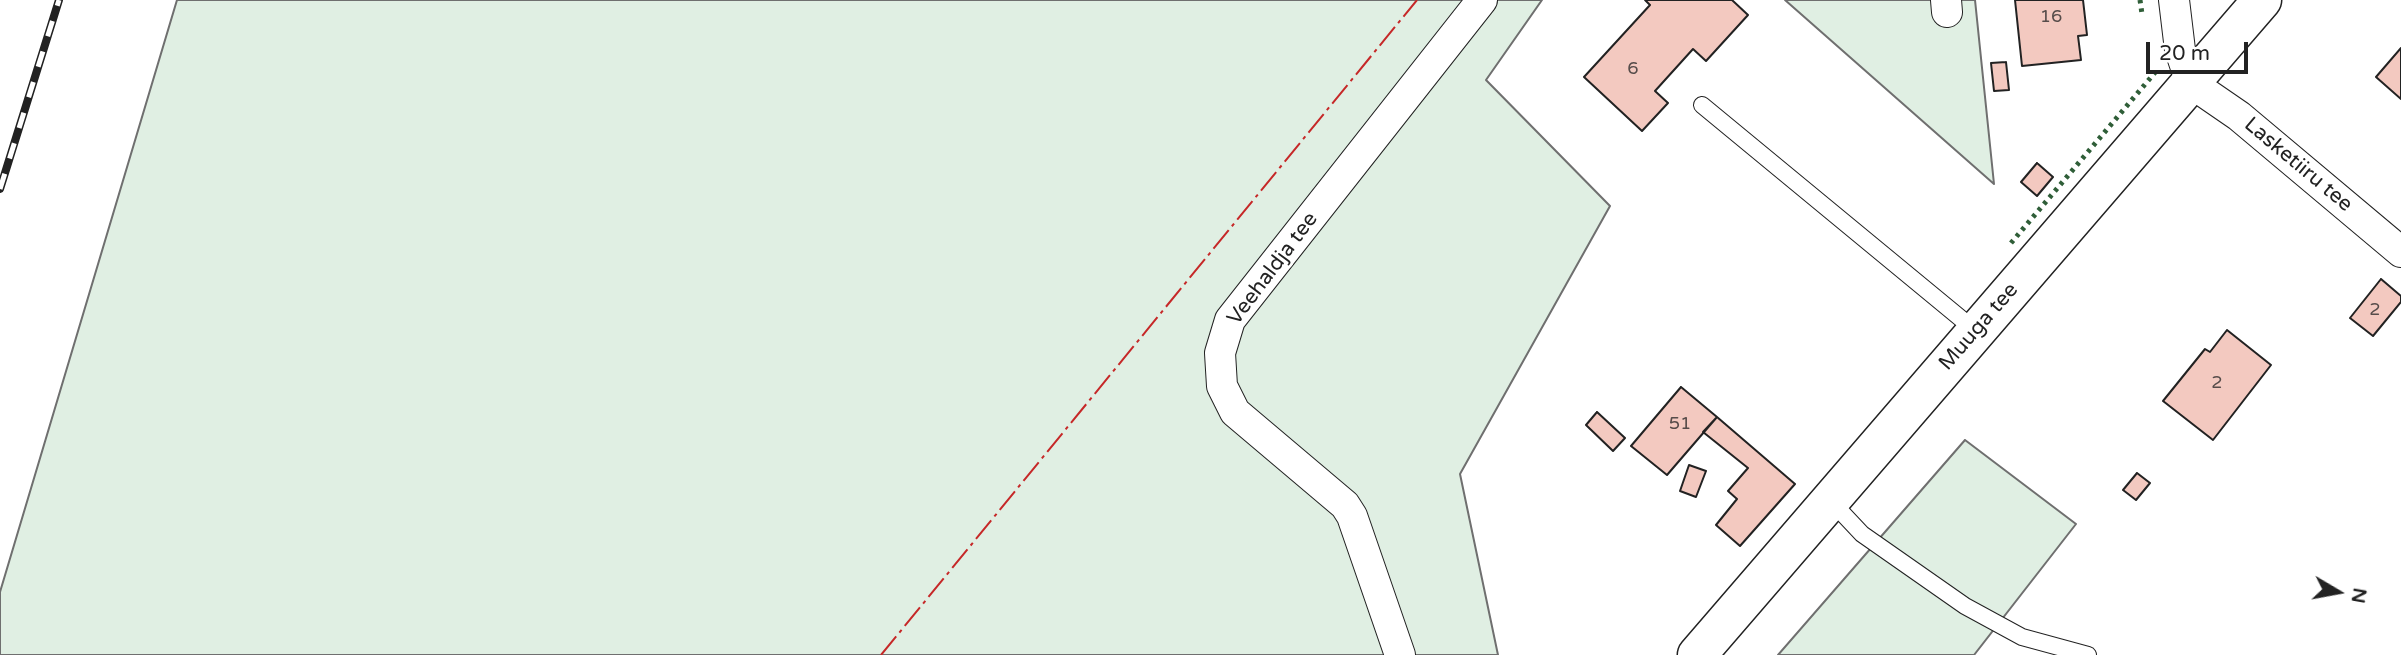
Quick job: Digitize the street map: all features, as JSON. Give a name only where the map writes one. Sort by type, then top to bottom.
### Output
[{"type":"street","name":"Veehaldja tee","points":[[1400,655],[1352,516],[1345,505],[1235,412],[1222,387],[1220,353],[1230,320],[1482,0]]},
{"type":"street","points":[[2175,0],[2180,50],[2191,83]]},
{"type":"street","name":"Muuga tee","points":[[1697,655],[2262,0]]},
{"type":"street","name":"Lasketiiru tee","points":[[2191,83],[2239,116],[2401,252]]},
{"type":"lane","points":[[1702,105],[1976,331]]},
{"type":"lane","points":[[1830,500],[1862,534],[1965,606],[2022,637],[2088,655]]},
{"type":"green space","points":[[177,0],[1542,0],[1486,80],[1610,206],[1460,474],[1498,655],[0,655],[0,592]]},
{"type":"green space","points":[[1785,0],[1975,0],[1994,184]]},
{"type":"green space","points":[[1965,440],[2076,524],[1974,655],[1778,655]]},
{"type":"building","points":[[1645,0],[1732,0],[1748,15],[1706,61],[1693,49],[1655,91],[1668,103],[1642,131],[1584,77],[1650,5]]},
{"type":"building","points":[[2015,0],[2083,0],[2087,35],[2078,36],[2081,60],[2022,66]]},
{"type":"building","points":[[2401,48],[2401,99],[2376,77]]},
{"type":"building","points":[[2006,62],[2009,90],[1994,91],[1991,63]]},
{"type":"building","points":[[2037,163],[2053,177],[2037,196],[2021,182]]},
{"type":"building","points":[[2381,279],[2401,296],[2401,302],[2373,336],[2350,318]]},
{"type":"building","points":[[2227,330],[2271,365],[2213,440],[2163,401],[2205,349],[2210,352]]},
{"type":"building","points":[[1681,387],[1717,417],[1667,475],[1631,446]]},
{"type":"building","points":[[1597,412],[1625,438],[1613,451],[1586,425]]},
{"type":"building","points":[[1717,417],[1795,484],[1740,546],[1716,525],[1737,499],[1728,491],[1748,468],[1703,432]]},
{"type":"building","points":[[1689,465],[1706,471],[1696,497],[1680,491]]},
{"type":"building","points":[[2137,473],[2150,483],[2136,500],[2123,490]]},
{"type":"railway","points":[[0,189],[59,0]]},
{"type":"hedge","points":[[2140,0],[2142,14]]},
{"type":"hedge","points":[[2011,243],[2158,69]]},
{"type":"power","points":[[881,655],[1417,0]]}]
